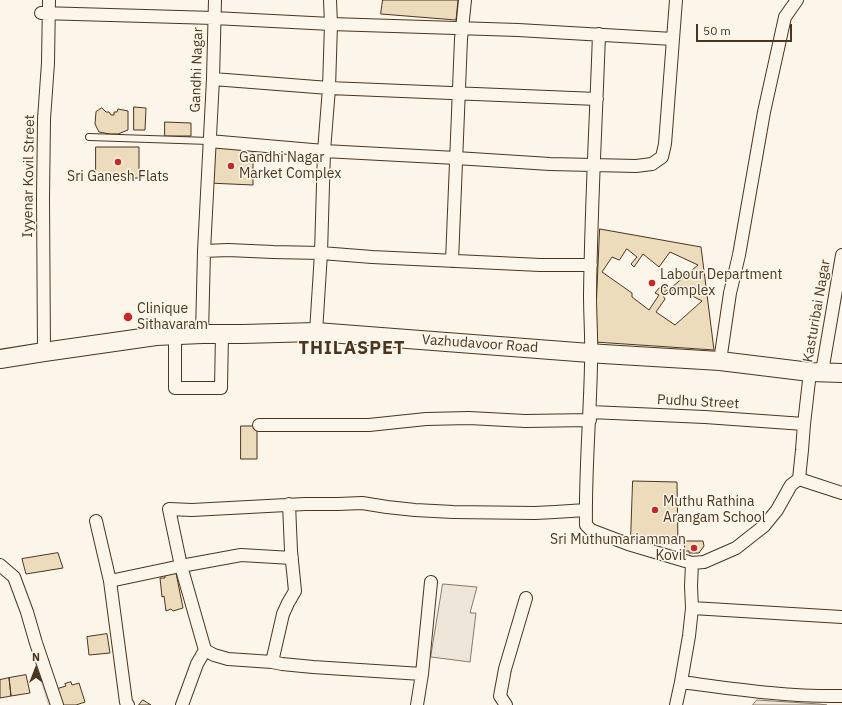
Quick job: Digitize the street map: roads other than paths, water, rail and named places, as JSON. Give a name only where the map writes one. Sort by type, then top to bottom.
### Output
[{"type":"main road","name":"Vazhudavoor Road","points":[[0,359],[156,336],[316,332],[720,361],[816,372],[842,373]]},
{"type":"street","name":"Iyyenar Kovil Street","points":[[44,352],[44,119],[48,63],[45,13],[49,0]]},
{"type":"street","points":[[45,13],[214,18],[215,0]]},
{"type":"street","points":[[316,332],[321,252],[324,151],[329,88],[331,24],[330,0]]},
{"type":"street","points":[[452,261],[458,94],[465,0]]},
{"type":"street","points":[[209,141],[324,151],[550,164],[636,166],[652,164],[662,156],[665,144],[676,0]]},
{"type":"street","points":[[720,361],[730,293],[764,112],[785,17],[797,0]]},
{"type":"street","name":"Gandhi Nagar","points":[[202,334],[204,251],[213,80],[214,18],[331,24],[518,30],[673,39]]},
{"type":"street","points":[[599,34],[590,297],[592,353],[586,525],[591,530],[628,544],[692,563],[704,562],[736,548],[764,526],[777,510],[790,485],[799,479],[842,494]]},
{"type":"street","points":[[213,80],[329,88],[597,99]]},
{"type":"street","points":[[204,251],[228,250],[321,252],[372,257],[452,261],[540,265],[591,265]]},
{"type":"street","name":"Kasturibai Nagar","points":[[799,479],[804,424],[842,255]]},
{"type":"street","points":[[175,335],[175,388],[221,388],[222,334]]},
{"type":"street","name":"Pudhu Street","points":[[259,425],[368,425],[426,419],[462,418],[525,420],[590,416],[705,417],[804,424]]},
{"type":"street","points":[[422,674],[313,667],[228,659],[214,655],[205,650],[181,566],[169,509],[192,510],[290,504],[362,503],[415,510],[556,512],[586,510]]},
{"type":"street","points":[[272,662],[283,614],[295,591],[290,504]]},
{"type":"street","points":[[96,521],[110,581],[126,702],[128,705]]},
{"type":"street","points":[[110,581],[241,555],[292,558]]},
{"type":"street","points":[[676,705],[689,636],[692,608],[692,563]]},
{"type":"street","points":[[0,565],[14,577],[57,705]]},
{"type":"street","points":[[417,705],[422,674],[431,582]]},
{"type":"street","points":[[506,705],[500,696],[505,669],[526,598]]},
{"type":"street","points":[[692,608],[842,618]]},
{"type":"street","points":[[182,705],[197,664],[205,650]]},
{"type":"street","points":[[681,682],[755,692],[842,696]]},
{"type":"lane","points":[[89,137],[209,141]]},
{"type":"waterway","points":[[40,673],[50,705]]},
{"type":"place","name":"Sri Ganesh Flats","points":[[118,162]]},
{"type":"place","name":"Gandhi Nagar Market Complex","points":[[231,166]]},
{"type":"place","name":"Labour Department Complex","points":[[652,283]]},
{"type":"place","name":"Clinique Sithavaram","points":[[128,317]]},
{"type":"place","name":"Muthu Rathina Arangam School","points":[[655,510]]},
{"type":"place","name":"Sri Muthumariamman Kovil","points":[[694,548]]},
{"type":"district","name":"THILASPET","points":[[352,349]]}]
